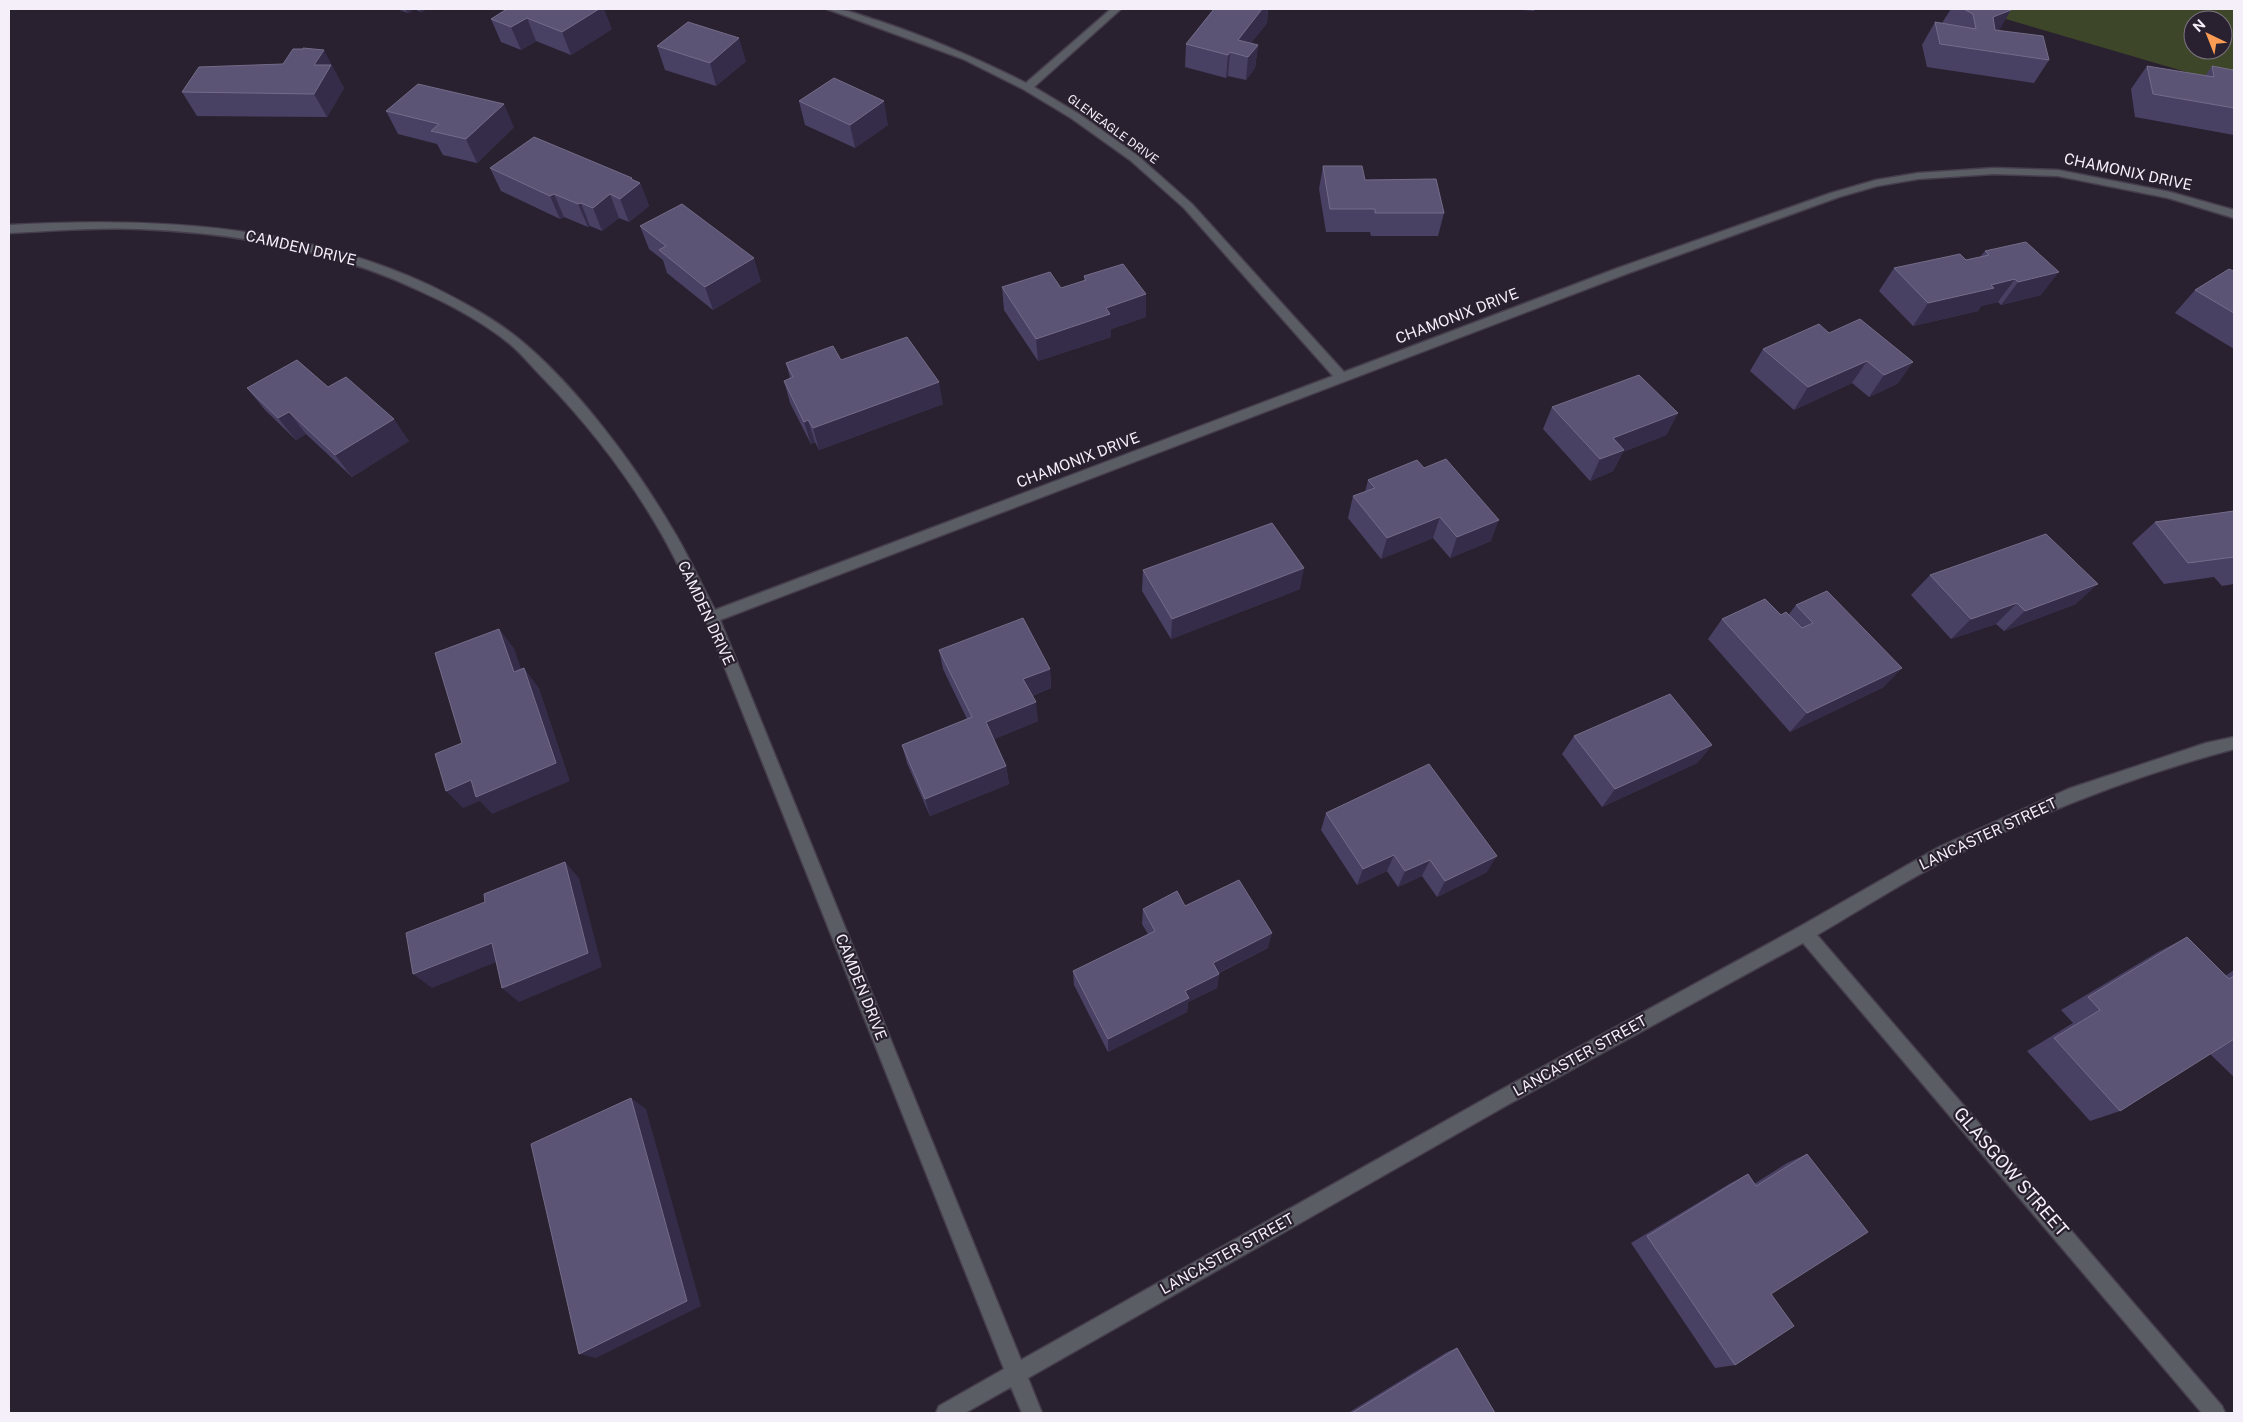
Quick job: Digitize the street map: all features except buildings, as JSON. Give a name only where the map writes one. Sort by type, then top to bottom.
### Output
[{"type":"street","name":"GLENEAGLE DRIVE","points":[[832,9],[903,32],[967,57],[1027,87],[1075,116],[1134,158],[1188,206],[1341,377]]},
{"type":"street","points":[[1027,87],[1116,9]]},
{"type":"street","name":"CHAMONIX DRIVE","points":[[712,617],[1631,268],[1835,195],[1876,183],[1918,176],[1994,171],[2058,173],[2170,195],[2234,214]]},
{"type":"street","name":"CAMDEN DRIVE","points":[[9,229],[120,225],[200,229],[260,237],[330,252],[395,274],[443,296],[508,336],[557,384],[607,443],[664,528],[712,617],[1032,1413]]},
{"type":"street","name":"LANCASTER STREET","points":[[946,1413],[1503,1098],[1806,933],[1944,852],[2074,794],[2206,750],[2234,743]]},
{"type":"street","name":"GLASGOW STREET","points":[[1806,933],[2215,1413]]},
{"type":"green space","points":[[1972,9],[2234,9],[2234,86]]}]
